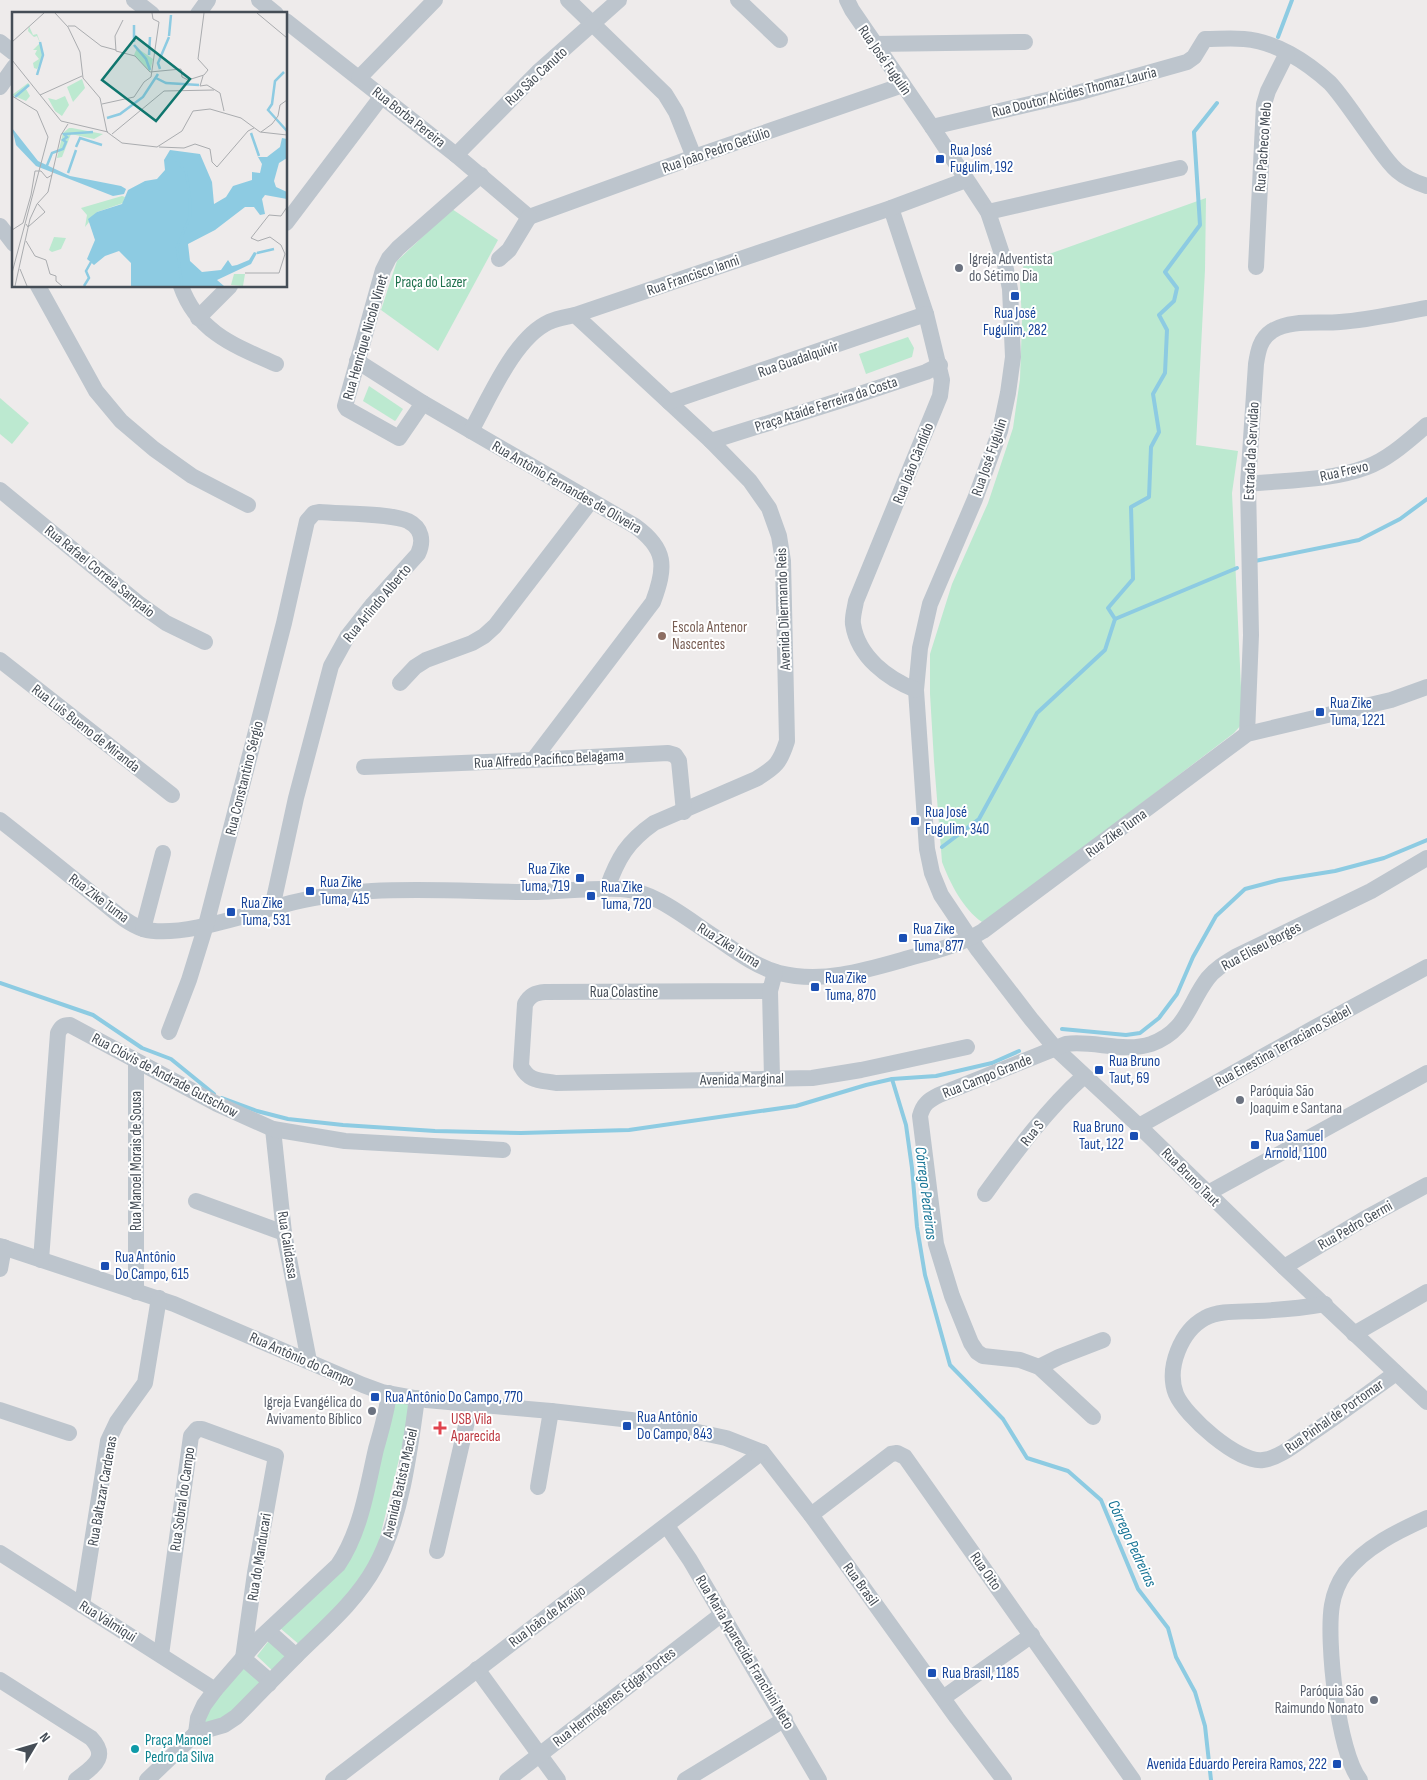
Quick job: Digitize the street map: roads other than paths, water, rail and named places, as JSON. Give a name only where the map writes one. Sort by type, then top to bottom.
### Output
[{"type":"street","points":[[134,0],[149,12]]},
{"type":"street","points":[[199,12],[208,0]]},
{"type":"street","points":[[359,78],[435,0]]},
{"type":"street","points":[[568,0],[594,23],[665,94],[676,112],[694,157]]},
{"type":"street","name":"Rua São Canuto","points":[[456,155],[538,72],[619,0]]},
{"type":"street","points":[[738,0],[780,40]]},
{"type":"street","name":"Rua José Fugulin","points":[[847,0],[874,44],[988,212],[1004,260],[1010,289],[1013,357],[1000,431],[975,499],[930,604],[920,648],[916,690],[927,849],[930,865],[941,895],[970,939]]},
{"type":"street","points":[[262,1],[274,12]]},
{"type":"street","name":"Rua Borba Pereira","points":[[288,23],[481,175],[529,217]]},
{"type":"street","name":"Rua Doutor Alcides Thomaz Lauria","points":[[932,127],[1077,93],[1187,62],[1194,57],[1205,39],[1244,39],[1268,44],[1287,52]]},
{"type":"street","points":[[0,42],[12,51]]},
{"type":"street","points":[[874,44],[1026,42]]},
{"type":"street","points":[[1287,52],[1331,84],[1390,166],[1405,178],[1427,186]]},
{"type":"street","name":"Rua Pacheco Melo","points":[[1256,267],[1264,104],[1268,91],[1287,52]]},
{"type":"street","points":[[0,87],[12,70]]},
{"type":"street","name":"Rua João Pedro Getúlio","points":[[529,217],[694,157],[903,85]]},
{"type":"street","points":[[288,220],[382,96]]},
{"type":"street","points":[[988,212],[1180,168]]},
{"type":"street","name":"Rua Henrique Nicola Vinet","points":[[423,403],[399,438],[347,409],[345,402],[383,270],[389,258],[481,175]]},
{"type":"street","name":"Rua Francisco Ianni","points":[[470,431],[511,358],[537,329],[549,322],[575,316],[966,180]]},
{"type":"street","name":"Rua João Cândido","points":[[890,208],[926,314],[940,365],[942,380],[940,396],[856,601],[853,623],[859,644],[875,665],[901,684],[916,690]]},
{"type":"street","points":[[499,259],[509,250],[529,217]]},
{"type":"street","points":[[0,226],[12,241]]},
{"type":"street","points":[[39,288],[96,391],[120,421],[154,449],[192,476],[248,505]]},
{"type":"street","points":[[182,288],[198,318],[214,334],[233,345],[276,364]]},
{"type":"street","points":[[198,318],[228,288]]},
{"type":"street","name":"Estrada da Servidão","points":[[1247,734],[1251,635],[1248,484],[1256,364],[1259,347],[1268,334],[1274,330],[1297,324],[1341,322],[1427,308]]},
{"type":"street","name":"Rua Guadalquivir","points":[[670,402],[926,314]]},
{"type":"street","name":"Avenida Dilermando Reis","points":[[575,316],[711,441],[755,488],[769,508],[779,536],[783,560],[787,741],[782,758],[771,770],[756,779],[684,812],[654,823],[640,833],[627,847],[615,865],[607,888]]},
{"type":"street","name":"Rua Antônio Fernandes de Oliveira","points":[[356,361],[470,431],[635,526],[650,537],[662,558],[660,583],[653,602],[532,760]]},
{"type":"street","name":"Praça Ataíde Ferreira da Costa","points":[[711,441],[845,399],[926,372],[940,365]]},
{"type":"street","name":"Rua Frevo","points":[[1248,484],[1329,477],[1368,467],[1427,425]]},
{"type":"street","name":"Rua Rafael Correia Sampaio","points":[[0,490],[138,603],[166,623],[205,642]]},
{"type":"street","points":[[400,683],[426,660],[472,643],[484,636],[495,626],[591,500]]},
{"type":"street","name":"Rua Arlindo Alberto","points":[[272,908],[296,798],[331,666],[347,637],[373,604],[411,563],[422,547],[422,539],[419,532],[414,525],[406,520],[381,516],[319,512],[314,513],[307,520]]},
{"type":"street","name":"Rua Constantino Sérgio","points":[[170,1032],[206,925],[284,623],[307,520]]},
{"type":"street","name":"Rua Luis Bueno de Miranda","points":[[0,660],[172,795]]},
{"type":"street","name":"Rua Zike Tuma","points":[[0,820],[120,916],[143,929],[160,931],[206,925],[302,901],[372,891],[536,892],[607,888],[628,889],[651,897],[676,911],[750,960],[775,972],[815,978],[876,968],[955,946],[970,939],[1247,734],[1382,702],[1427,687]]},
{"type":"street","name":"Rua Alfredo Pacífico Belagama","points":[[364,767],[668,752],[675,755],[679,761],[684,812]]},
{"type":"street","points":[[143,929],[163,854]]},
{"type":"street","name":"Rua Eliseu Borges","points":[[1056,1049],[1066,1044],[1078,1042],[1110,1046],[1142,1045],[1150,1044],[1166,1036],[1186,1016],[1207,979],[1216,969],[1235,957],[1371,891],[1427,858]]},
{"type":"street","name":"Rua Bruno Taut","points":[[970,939],[1056,1049],[1139,1126],[1354,1334],[1426,1400]]},
{"type":"street","name":"Rua Enestina Terraciano Siebel","points":[[1139,1126],[1427,967]]},
{"type":"street","points":[[772,1078],[770,991],[775,972]]},
{"type":"street","name":"Rua Colastine","points":[[520,1066],[525,1004],[536,993],[770,991]]},
{"type":"street","name":"Rua Clóvis de Andrade Gutschow","points":[[41,1260],[58,1033],[64,1025],[70,1025],[217,1104],[273,1129],[345,1141],[503,1150]]},
{"type":"street","name":"Avenida Marginal","points":[[520,1066],[525,1074],[533,1079],[556,1084],[812,1078],[861,1070],[967,1047]]},
{"type":"street","name":"Rua Campo Grande","points":[[1056,1049],[939,1095],[929,1100],[923,1107],[920,1116],[936,1244],[952,1296],[971,1343],[977,1352],[983,1356],[1020,1360],[1039,1367],[1093,1417]]},
{"type":"street","name":"Rua Manoel Morais de Sousa","points":[[136,1061],[136,1292]]},
{"type":"street","points":[[1208,1193],[1427,1073]]},
{"type":"street","name":"Rua S","points":[[985,1194],[1049,1112],[1084,1076]]},
{"type":"street","name":"Rua Calidassa","points":[[273,1129],[284,1233],[309,1361]]},
{"type":"street","name":"Rua Pedro Germi","points":[[1284,1267],[1364,1219],[1427,1185]]},
{"type":"street","points":[[196,1201],[284,1233]]},
{"type":"street","points":[[0,1269],[2,1246]]},
{"type":"street","name":"Rua Antônio do Campo","points":[[2,1246],[136,1292],[159,1298],[362,1385],[389,1393],[417,1398],[631,1420],[726,1438],[762,1452]]},
{"type":"street","points":[[1354,1334],[1427,1292]]},
{"type":"street","name":"Rua Baltazar Cardenas","points":[[82,1605],[108,1441],[117,1422],[146,1384],[159,1298]]},
{"type":"street","name":"Rua Pinhal de Portomar","points":[[1325,1304],[1302,1308],[1222,1313],[1207,1317],[1195,1324],[1177,1353],[1173,1368],[1173,1383],[1176,1395],[1186,1410],[1224,1444],[1241,1456],[1254,1460],[1265,1460],[1306,1437],[1396,1373]]},
{"type":"street","points":[[1039,1367],[1103,1340]]},
{"type":"street","name":"Avenida Batista Maciel","points":[[196,1733],[198,1718],[204,1705],[215,1690],[268,1631],[338,1565],[346,1553],[354,1536],[365,1496],[389,1393]]},
{"type":"street","name":"Avenida Batista Maciel","points":[[147,1780],[196,1733],[224,1724],[236,1717],[356,1594],[383,1551],[393,1522],[413,1434],[417,1398]]},
{"type":"street","points":[[437,1551],[471,1404]]},
{"type":"street","points":[[0,1410],[69,1433]]},
{"type":"street","points":[[538,1487],[551,1411]]},
{"type":"street","name":"Rua Sobral do Campo","points":[[161,1655],[191,1436],[197,1429],[202,1429],[276,1456]]},
{"type":"street","name":"Rua Brasil","points":[[762,1452],[811,1515],[1004,1780]]},
{"type":"street","name":"Rua João de Araújo","points":[[333,1780],[762,1452]]},
{"type":"street","name":"Rua Oito","points":[[811,1515],[890,1454],[905,1457],[1133,1780]]},
{"type":"street","name":"Rua do Manducari","points":[[243,1658],[255,1573],[276,1456]]},
{"type":"street","points":[[1360,1780],[1351,1763],[1338,1711],[1332,1652],[1332,1606],[1336,1589],[1356,1562],[1385,1540],[1427,1518]]},
{"type":"street","name":"Rua Maria Aparecida Franchini Neto","points":[[667,1526],[690,1560],[819,1780]]},
{"type":"street","name":"Rua Valmiqui","points":[[0,1553],[215,1690]]},
{"type":"street","name":"Rua Hermógenes Edgar Portes","points":[[508,1780],[722,1614]]},
{"type":"street","points":[[268,1631],[296,1656]]},
{"type":"street","points":[[943,1698],[1032,1635]]},
{"type":"street","points":[[243,1658],[265,1677],[269,1684]]},
{"type":"street","points":[[477,1669],[558,1780]]},
{"type":"street","points":[[0,1680],[90,1738],[96,1744],[100,1756],[97,1762],[76,1780]]},
{"type":"street","points":[[685,1780],[785,1720]]},
{"type":"waterway","points":[[1278,37],[1292,0]]},
{"type":"waterway","points":[[942,847],[979,819],[1037,713],[1105,650],[1115,619],[1108,608],[1133,579],[1131,507],[1149,497],[1151,447],[1159,432],[1153,394],[1165,373],[1167,330],[1159,315],[1174,301],[1177,288],[1165,272],[1200,225],[1194,132],[1217,103]]},
{"type":"waterway","points":[[1255,561],[1359,540],[1400,519],[1427,499]]},
{"type":"waterway","points":[[1115,619],[1237,568]]},
{"type":"waterway","points":[[1062,1029],[1126,1035],[1140,1033],[1159,1018],[1177,994],[1193,957],[1216,916],[1245,889],[1279,880],[1335,871],[1384,858],[1427,840]]},
{"type":"waterway","points":[[0,983],[93,1015],[142,1048],[171,1059],[214,1094]]},
{"type":"waterway","points":[[222,1098],[257,1111],[288,1119],[343,1125],[435,1131],[521,1133],[629,1130],[796,1106],[892,1079],[936,1076],[992,1063],[1019,1051]]},
{"type":"waterway","name":"Córrego Pedreiras","points":[[892,1079],[906,1125],[917,1227],[925,1275],[950,1365],[1003,1419],[1027,1458],[1068,1471],[1101,1500],[1138,1589],[1168,1628],[1176,1657],[1195,1692],[1205,1726],[1211,1780]]},
{"type":"place","name":"Rua José Fugulim, 192","points":[[940,159]]},
{"type":"place","name":"Igreja Adventista do Sétimo Dia","points":[[959,268]]},
{"type":"place","name":"Rua José Fugulim, 282","points":[[1015,296]]},
{"type":"place","name":"Escola Antenor Nascentes","points":[[662,636]]},
{"type":"place","name":"Rua Zike Tuma, 1221","points":[[1320,712]]},
{"type":"place","name":"Rua José Fugulim, 340","points":[[915,821]]},
{"type":"place","name":"Rua Zike Tuma, 719","points":[[580,878]]},
{"type":"place","name":"Rua Zike Tuma, 415","points":[[310,891]]},
{"type":"place","name":"Rua Zike Tuma, 720","points":[[591,896]]},
{"type":"place","name":"Rua Zike Tuma, 531","points":[[231,912]]},
{"type":"place","name":"Rua Zike Tuma, 877","points":[[903,938]]},
{"type":"place","name":"Rua Zike Tuma, 870","points":[[815,987]]},
{"type":"place","name":"Rua Bruno Taut, 69","points":[[1099,1070]]},
{"type":"place","name":"Paróquia São Joaquim e Santana","points":[[1240,1100]]},
{"type":"place","name":"Rua Bruno Taut, 122","points":[[1134,1136]]},
{"type":"place","name":"Rua Samuel Arnold, 1100","points":[[1255,1145]]},
{"type":"place","name":"Rua Antônio Do Campo, 615","points":[[105,1266]]},
{"type":"place","name":"Rua Antônio Do Campo, 770","points":[[375,1397]]},
{"type":"place","name":"Igreja Evangélica do Avivamento Bíblico","points":[[372,1411]]},
{"type":"place","name":"Rua Antônio Do Campo, 843","points":[[627,1426]]},
{"type":"place","name":"USB Vila Aparecida","points":[[440,1428]]},
{"type":"place","name":"Rua Brasil, 1185","points":[[932,1673]]},
{"type":"place","name":"Paróquia São Raimundo Nonato","points":[[1374,1700]]},
{"type":"place","name":"Praça Manoel Pedro da Silva","points":[[135,1749]]},
{"type":"place","name":"Avenida Eduardo Pereira Ramos, 222","points":[[1337,1764]]},
{"type":"park label","name":"Praça do Lazer","points":[[431,282]]}]
